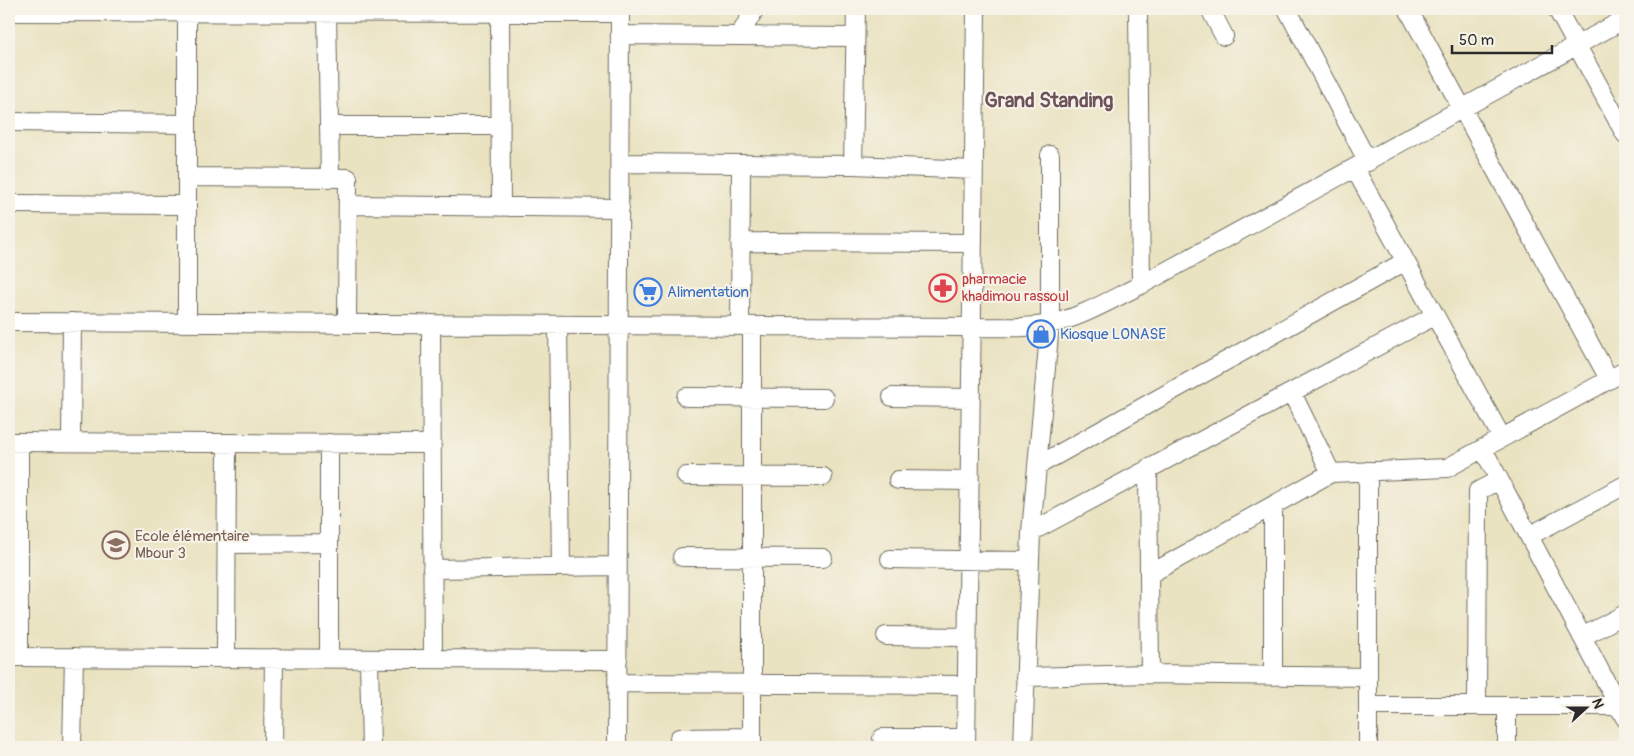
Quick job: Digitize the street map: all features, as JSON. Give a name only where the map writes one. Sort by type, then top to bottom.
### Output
[{"type":"street","points":[[739,36],[755,9]]},
{"type":"street","points":[[853,166],[856,9]]},
{"type":"street","points":[[882,738],[966,743],[976,9]]},
{"type":"street","points":[[1138,9],[1141,285]]},
{"type":"street","points":[[1210,9],[1224,36]]},
{"type":"street","points":[[1287,9],[1362,165],[1404,262],[1502,438]]},
{"type":"street","points":[[1408,9],[1610,379]]},
{"type":"street","points":[[1557,9],[1625,134]]},
{"type":"street","points":[[9,12],[187,10],[327,12],[620,11],[617,747]]},
{"type":"street","points":[[187,10],[187,323]]},
{"type":"street","points":[[500,11],[501,207]]},
{"type":"street","points":[[327,12],[330,178]]},
{"type":"street","points":[[9,322],[972,327],[1019,327],[1050,324],[1090,310],[1141,285],[1625,19]]},
{"type":"street","points":[[620,35],[855,38]]},
{"type":"street","points":[[9,122],[187,124]]},
{"type":"street","points":[[329,126],[500,126]]},
{"type":"street","points":[[1023,747],[1031,532],[1050,324],[1050,155]]},
{"type":"street","points":[[620,163],[853,166],[974,170]]},
{"type":"street","points":[[679,738],[752,742],[752,397],[740,242],[741,164]]},
{"type":"street","points":[[187,177],[348,178],[347,324]]},
{"type":"street","points":[[9,204],[187,205]]},
{"type":"street","points":[[348,205],[620,208]]},
{"type":"street","points":[[740,242],[973,243]]},
{"type":"street","points":[[1038,466],[1404,262]]},
{"type":"street","points":[[1031,532],[1434,316]]},
{"type":"street","points":[[71,442],[72,322]]},
{"type":"street","points":[[431,324],[433,659]]},
{"type":"street","points":[[558,325],[561,567]]},
{"type":"street","points":[[1150,574],[1331,473],[1447,468],[1625,370]]},
{"type":"street","points":[[1292,393],[1331,473]]},
{"type":"street","points":[[686,397],[824,398]]},
{"type":"street","points":[[892,397],[971,398]]},
{"type":"street","points":[[431,444],[14,442],[14,657],[618,660]]},
{"type":"street","points":[[226,658],[227,443]]},
{"type":"street","points":[[329,443],[329,658]]},
{"type":"street","points":[[1483,449],[1622,712]]},
{"type":"street","points":[[1148,468],[1150,674]]},
{"type":"street","points":[[1368,471],[1368,747]]},
{"type":"street","points":[[686,476],[823,476]]},
{"type":"street","points":[[898,480],[970,480]]},
{"type":"street","points":[[1477,706],[1478,491],[1499,480]]},
{"type":"street","points":[[1529,536],[1625,485]]},
{"type":"street","points":[[1273,506],[1273,676]]},
{"type":"street","points":[[226,544],[329,543]]},
{"type":"street","points":[[682,557],[823,558]]},
{"type":"street","points":[[890,558],[1030,561]]},
{"type":"street","points":[[432,569],[618,566]]},
{"type":"street","points":[[1582,637],[1625,614]]},
{"type":"street","points":[[886,636],[967,637]]},
{"type":"street","points":[[72,747],[74,658]]},
{"type":"street","points":[[273,747],[274,658]]},
{"type":"street","points":[[369,659],[371,747]]},
{"type":"street","points":[[1025,677],[1150,674],[1368,677]]},
{"type":"street","points":[[618,684],[752,682],[967,685]]},
{"type":"street","points":[[1368,706],[1507,706],[1622,712]]},
{"type":"street","points":[[1507,706],[1507,747]]},
{"type":"place","name":"pharmacie khadimou rassoul","points":[[943,288]]},
{"type":"place","name":"Alimentation","points":[[648,292]]},
{"type":"place","name":"Kiosque LONASE","points":[[1041,334]]},
{"type":"place","name":"Ecole élémentaire Mbour 3","points":[[116,545]]},
{"type":"district","name":"Grand Standing","points":[[1049,100]]}]
